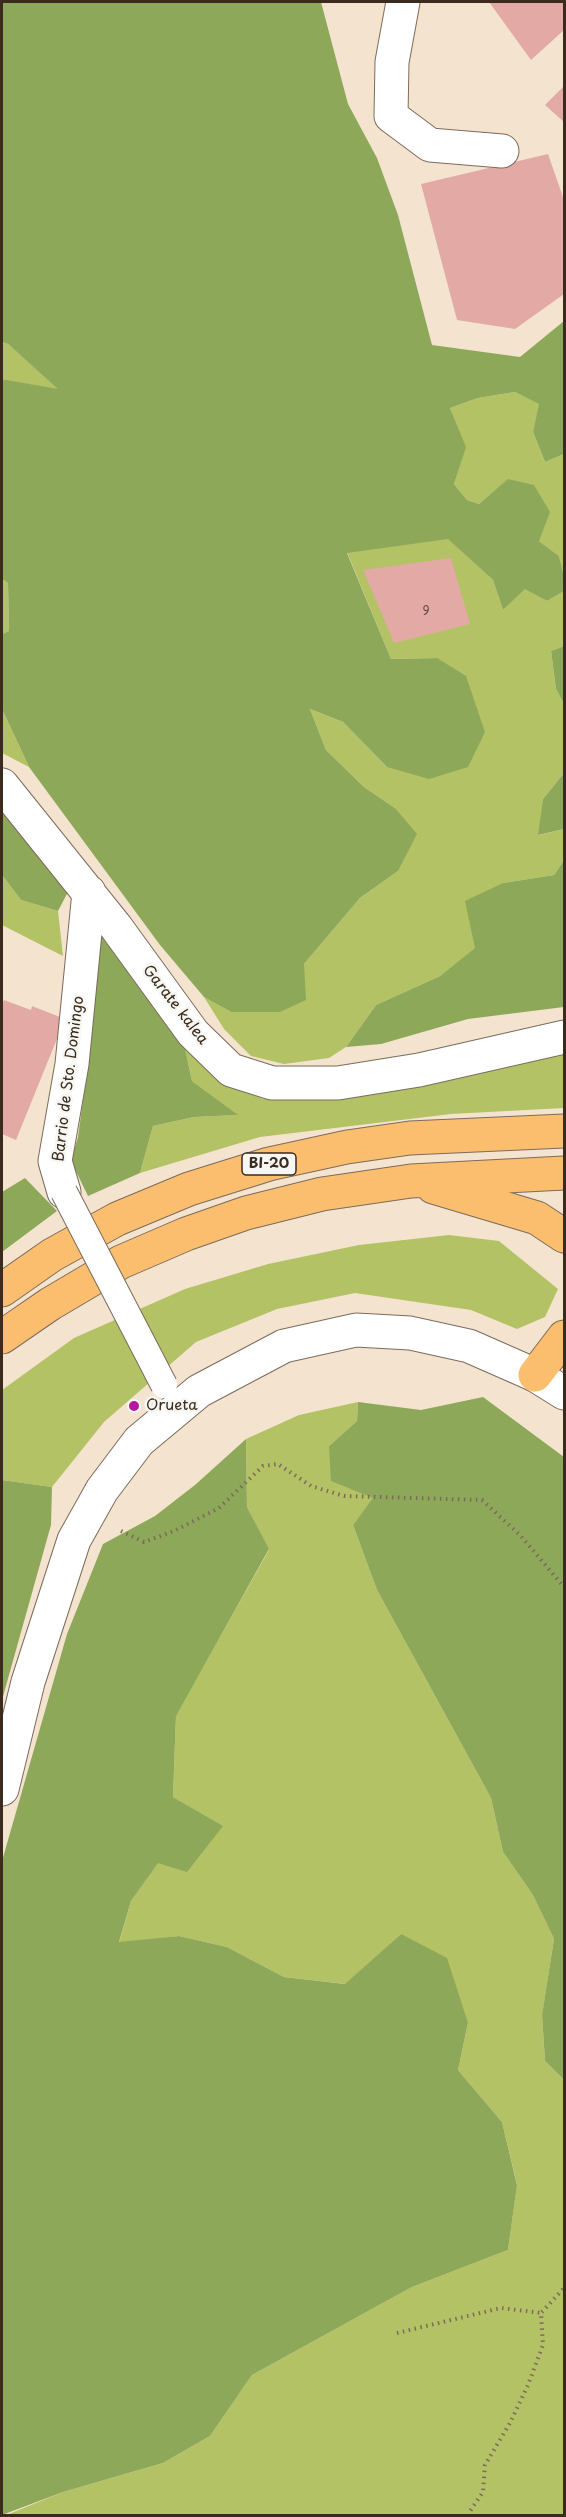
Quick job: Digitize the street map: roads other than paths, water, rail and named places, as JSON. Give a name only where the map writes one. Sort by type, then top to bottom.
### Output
[{"type":"main road","name":"BI-20","points":[[2,1290],[52,1255],[117,1219],[189,1189],[269,1164],[347,1147],[410,1138],[564,1131]]},
{"type":"main road","points":[[2,1336],[50,1304],[121,1262],[186,1234],[246,1213],[322,1194],[411,1181],[564,1173]]},
{"type":"main road","points":[[411,1181],[537,1218],[564,1236]]},
{"type":"main road","points":[[550,1377],[564,1338]]},
{"type":"street","points":[[403,2],[392,62],[391,116],[430,145],[501,151]]},
{"type":"street","name":"Garate kalea","points":[[2,784],[89,892],[193,1033],[231,1070],[272,1083],[350,1081],[419,1070],[564,1037]]},
{"type":"street","name":"Barrio de Sto. Domingo","points":[[89,892],[72,1064],[55,1161],[64,1192],[164,1385]]},
{"type":"street","points":[[2,1789],[28,1682],[75,1540],[102,1490],[139,1441],[199,1391],[284,1346],[356,1330],[410,1333],[469,1346],[550,1377],[564,1393]]},
{"type":"place","name":"Orueta","points":[[134,1406]]}]
